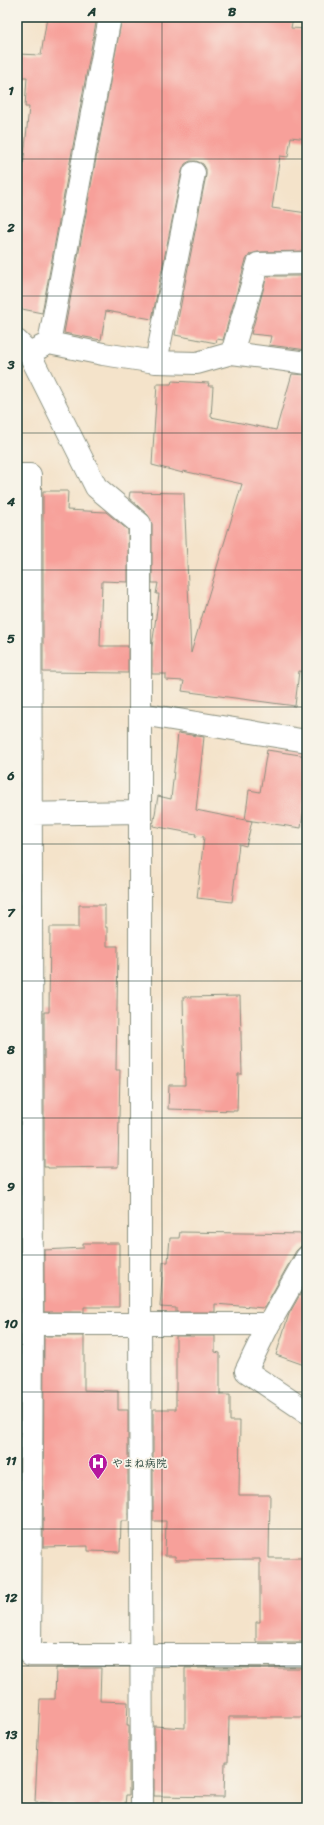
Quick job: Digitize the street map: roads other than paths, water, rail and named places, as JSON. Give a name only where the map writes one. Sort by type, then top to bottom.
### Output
[{"type":"street","points":[[49,343],[110,17]]},
{"type":"street","points":[[156,362],[194,173]]},
{"type":"street","points":[[232,353],[258,264],[307,263]]},
{"type":"street","points":[[142,1808],[140,1323],[140,524],[96,487],[23,347],[49,343],[103,354],[156,362],[197,363],[232,353],[307,363]]},
{"type":"street","points":[[17,475],[30,475],[24,814],[24,1324],[30,1656],[141,1654],[307,1655]]},
{"type":"street","points":[[141,714],[307,741]]},
{"type":"street","points":[[24,814],[140,812]]},
{"type":"street","points":[[307,1256],[269,1324],[246,1371],[307,1412]]},
{"type":"street","points":[[24,1324],[269,1324]]},
{"type":"place","name":"やまね病院","points":[[98,1480]]}]
